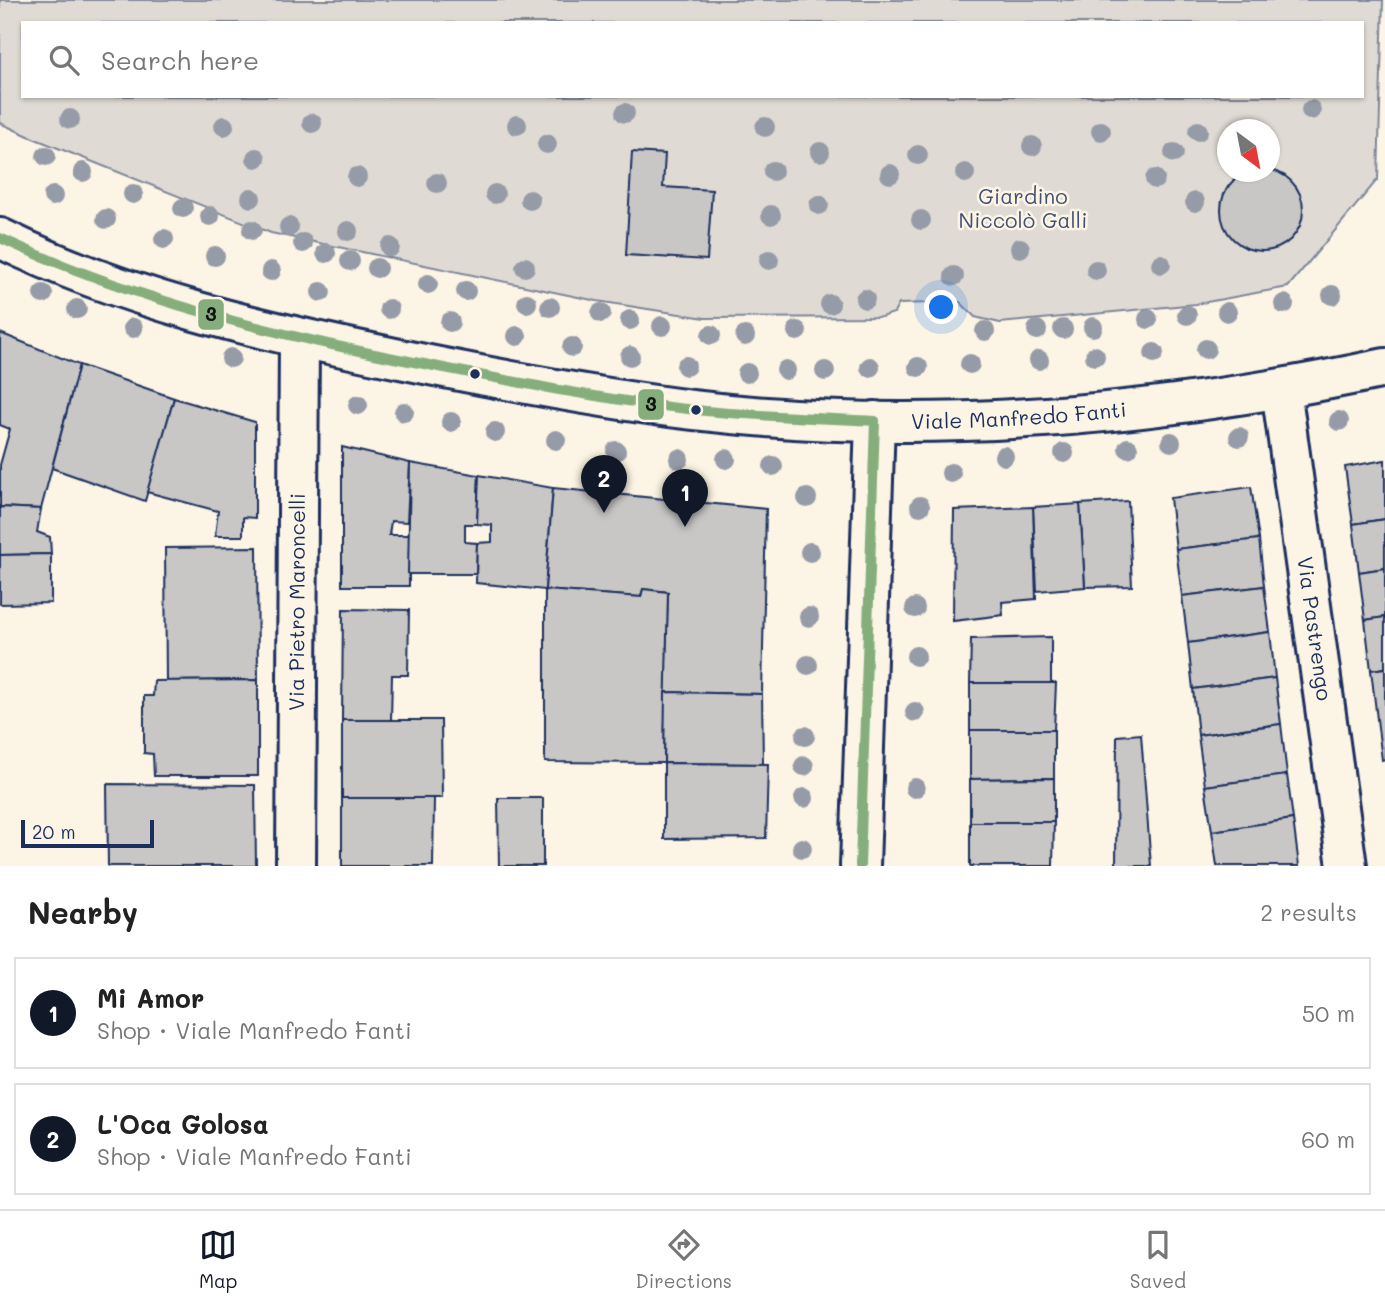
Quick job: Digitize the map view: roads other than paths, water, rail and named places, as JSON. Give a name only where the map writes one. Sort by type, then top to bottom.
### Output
[{"type":"street","name":"Viale Manfredo Fanti","points":[[0,239],[76,272],[223,321],[594,396],[695,410],[875,421],[1021,417],[1110,410],[1282,389],[1385,368]]},
{"type":"street","name":"Via Pietro Maroncelli","points":[[296,866],[299,338]]},
{"type":"street","name":"Via Pastrengo","points":[[1282,389],[1346,866]]},
{"type":"street","points":[[860,866],[875,421]]},
{"type":"place","name":"L'Oca Golosa","points":[[604,513]]},
{"type":"place","name":"Mi Amor","points":[[685,527]]},
{"type":"park label","name":"Giardino Niccolò Galli","points":[[1023,209]]}]
